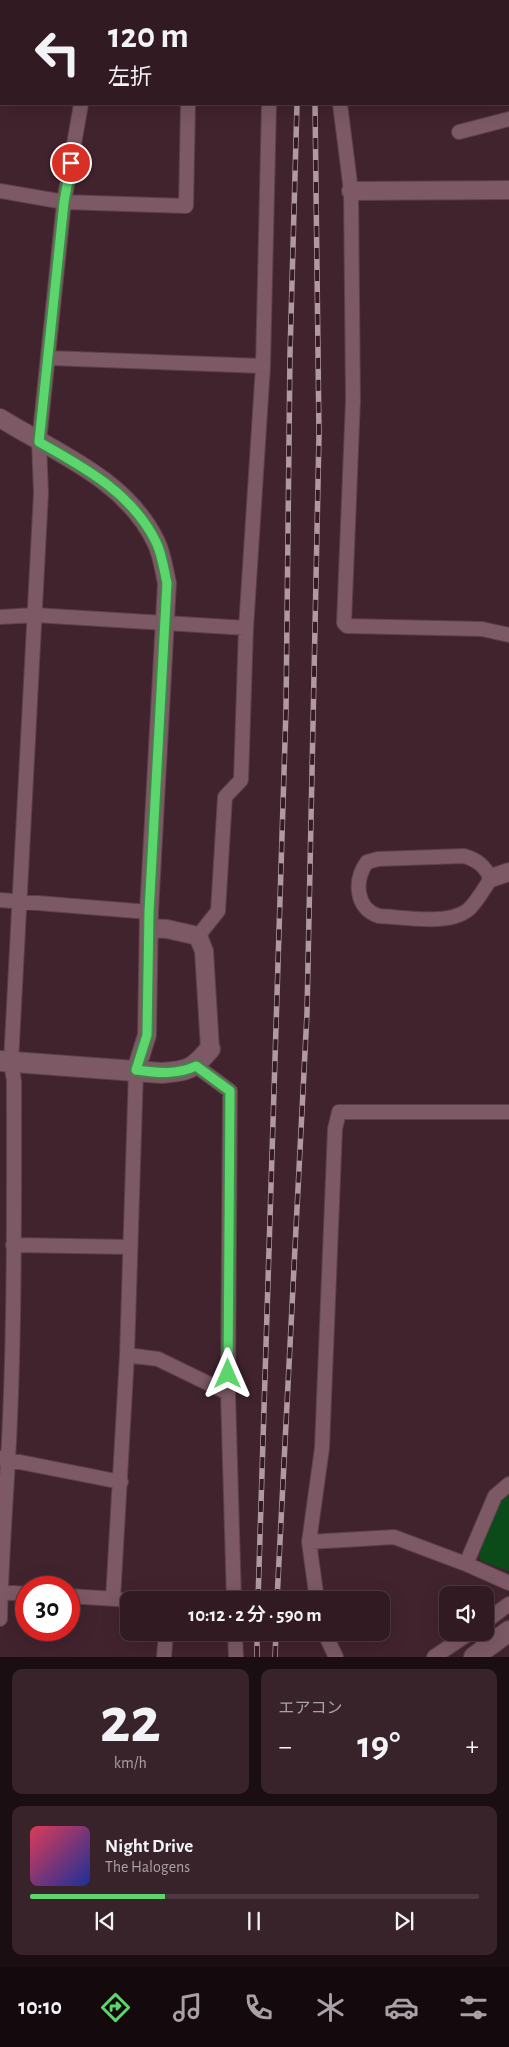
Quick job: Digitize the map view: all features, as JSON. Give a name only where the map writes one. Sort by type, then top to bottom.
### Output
[{"type":"main road","points":[[6,1061],[162,1073],[184,1072],[196,1066],[210,1049]]},
{"type":"main road","points":[[474,1657],[509,1631]]},
{"type":"street","points":[[0,1619],[4,1459],[13,1245],[7,1181],[14,1081],[6,1061],[20,900],[41,493],[39,442],[64,202],[81,105]]},
{"type":"street","points":[[0,191],[64,202],[186,206],[188,105]]},
{"type":"street","points":[[198,936],[218,911],[225,797],[240,780],[246,628],[263,366],[269,105]]},
{"type":"street","points":[[340,105],[351,191],[353,400],[344,623],[347,626],[482,629],[509,635]]},
{"type":"street","points":[[459,132],[509,119]]},
{"type":"street","points":[[351,191],[509,190]]},
{"type":"street","points":[[49,358],[263,366]]},
{"type":"street","points":[[0,418],[78,463],[112,486],[139,514],[157,543],[167,583],[149,920],[147,1035],[136,1070],[129,1247],[128,1355],[113,1599]]},
{"type":"street","points":[[0,617],[35,615],[246,628]]},
{"type":"street","points":[[491,878],[476,859],[464,856],[378,859],[367,862],[359,876],[360,896],[362,904],[369,913],[379,916],[446,919],[458,916],[470,908],[491,878],[509,872]]},
{"type":"street","points":[[0,900],[20,900],[149,920],[167,929],[198,936]]},
{"type":"street","points":[[198,936],[204,951],[210,1049]]},
{"type":"street","points":[[196,1066],[230,1091],[228,1393],[234,1591]]},
{"type":"street","points":[[316,1591],[309,1542],[322,1448],[336,1129],[339,1112],[509,1112]]},
{"type":"street","points":[[13,1245],[129,1247]]},
{"type":"street","points":[[128,1355],[158,1359],[228,1393]]},
{"type":"street","points":[[4,1459],[121,1482]]},
{"type":"street","points":[[466,1564],[495,1496],[509,1484]]},
{"type":"street","points":[[309,1542],[394,1537],[466,1564],[509,1583]]},
{"type":"street","points":[[1,1592],[15,1593]]},
{"type":"street","points":[[80,1597],[120,1599]]},
{"type":"street","points":[[494,1615],[509,1604]]},
{"type":"street","points":[[164,1657],[165,1641]]},
{"type":"street","points":[[235,1641],[236,1657]]},
{"type":"street","points":[[328,1641],[336,1657]]},
{"type":"street","points":[[434,1657],[458,1641]]},
{"type":"green space","points":[[509,1493],[509,1571],[481,1561],[478,1552],[497,1501]]},
{"type":"railway","points":[[258,1591],[286,709],[290,354],[297,105]]},
{"type":"railway","points":[[277,1591],[307,1013],[319,435],[315,105]]},
{"type":"railway","points":[[257,1641],[257,1657]]},
{"type":"railway","points":[[275,1657],[276,1641]]},
{"type":"route","points":[[71,163],[64,202],[39,442],[78,463],[112,486],[139,514],[157,543],[167,583],[149,912],[147,1035],[136,1070],[162,1073],[184,1072],[196,1066],[230,1091],[228,1374]]}]
